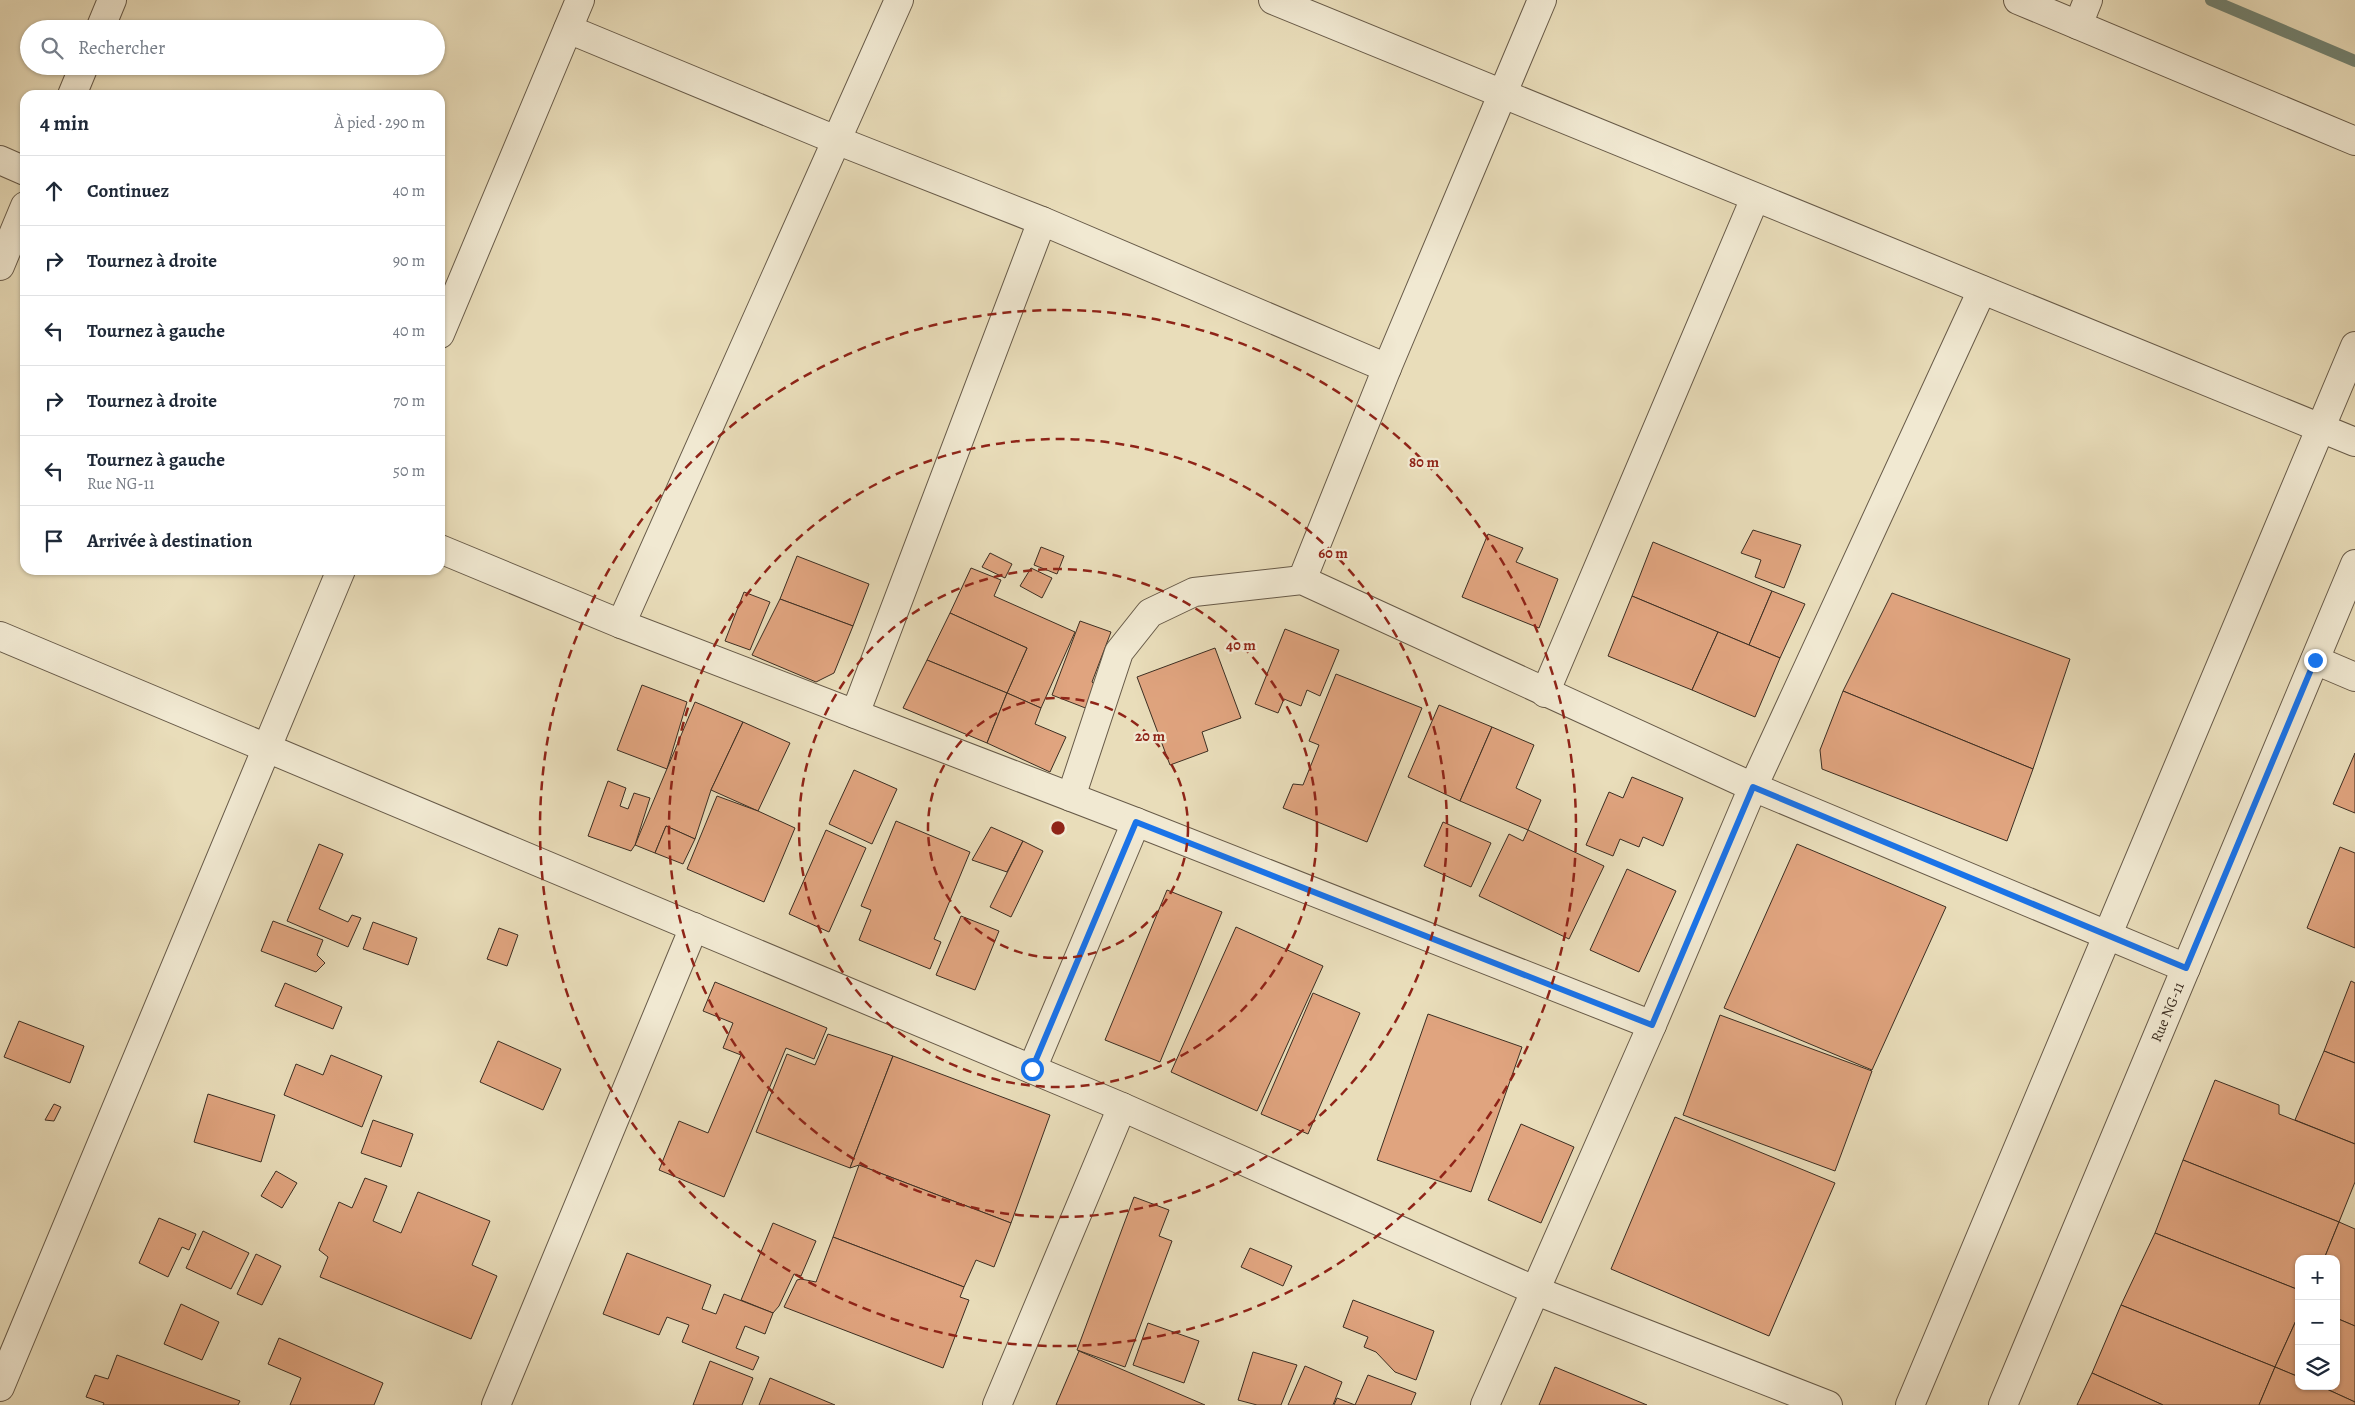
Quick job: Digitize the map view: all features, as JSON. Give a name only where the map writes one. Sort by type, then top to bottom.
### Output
[{"type":"street","points":[[104,20],[112,0]]},
{"type":"street","points":[[445,322],[580,0]]},
{"type":"street","points":[[621,624],[899,0]]},
{"type":"street","points":[[1273,0],[2355,442]]},
{"type":"street","points":[[1302,580],[1387,368],[1542,0]]},
{"type":"street","points":[[2018,0],[2355,141]]},
{"type":"street","points":[[2078,25],[2088,0]]},
{"type":"street","points":[[568,29],[836,140],[1042,221],[1387,368]]},
{"type":"street","points":[[74,90],[80,75]]},
{"type":"street","points":[[0,160],[20,169]]},
{"type":"street","points":[[1545,693],[1756,198]]},
{"type":"street","points":[[0,266],[20,218]]},
{"type":"street","points":[[854,714],[1042,221]]},
{"type":"street","points":[[1485,1405],[1652,1025],[1753,787],[1982,290]]},
{"type":"street","points":[[1910,1405],[2355,346]]},
{"type":"street","points":[[445,551],[621,624],[1136,822],[1652,1025]]},
{"type":"street","name":"Rue NG-11","points":[[2003,1405],[2355,564]]},
{"type":"street","points":[[0,1387],[339,575]]},
{"type":"street","points":[[1071,797],[1119,652],[1150,613],[1194,592],[1302,580],[1753,787],[2186,968]]},
{"type":"street","points":[[0,636],[1122,1107],[1534,1290],[1828,1405]]},
{"type":"street","points":[[2315,660],[2355,677]]},
{"type":"street","points":[[1032,1069],[1136,822]]},
{"type":"street","points":[[496,1405],[694,927]]},
{"type":"street","points":[[997,1405],[1122,1107]]},
{"type":"building","points":[[1753,530],[1801,545],[1784,588],[1755,577],[1761,560],[1741,553]]},
{"type":"building","points":[[1488,534],[1523,548],[1516,562],[1558,579],[1539,628],[1462,597]]},
{"type":"building","points":[[1653,542],[1772,591],[1749,645],[1632,596]]},
{"type":"building","points":[[1041,547],[1064,556],[1057,574],[1034,565]]},
{"type":"building","points":[[990,553],[1012,564],[1005,578],[982,567]]},
{"type":"building","points":[[797,556],[869,584],[853,626],[780,599]]},
{"type":"building","points":[[971,568],[1001,580],[994,596],[1075,632],[1041,708],[1007,693],[1027,648],[950,613]]},
{"type":"building","points":[[1031,568],[1052,578],[1042,598],[1020,586]]},
{"type":"building","points":[[1772,591],[1805,604],[1780,658],[1749,645]]},
{"type":"building","points":[[744,592],[770,602],[750,650],[725,641]]},
{"type":"building","points":[[1892,593],[2070,659],[2033,769],[1843,691]]},
{"type":"building","points":[[1632,596],[1718,632],[1692,690],[1608,656]]},
{"type":"building","points":[[780,599],[853,626],[834,673],[816,682],[752,655]]},
{"type":"building","points":[[950,613],[1027,648],[1007,693],[927,660]]},
{"type":"building","points":[[1080,621],[1111,632],[1092,682],[1097,686],[1088,709],[1052,695]]},
{"type":"building","points":[[1285,629],[1339,650],[1320,696],[1307,690],[1301,706],[1284,699],[1278,713],[1255,704]]},
{"type":"building","points":[[1718,632],[1780,658],[1755,717],[1692,690]]},
{"type":"building","points":[[1215,648],[1241,718],[1202,732],[1208,751],[1170,765],[1137,677]]},
{"type":"building","points":[[927,660],[1007,693],[987,743],[903,708]]},
{"type":"building","points":[[1336,674],[1422,708],[1367,842],[1283,808],[1293,784],[1303,785],[1319,745],[1309,741]]},
{"type":"building","points":[[642,685],[687,702],[667,769],[617,750]]},
{"type":"building","points":[[1843,691],[2033,769],[2007,841],[1822,769],[1820,750]]},
{"type":"building","points":[[1007,693],[1041,708],[1035,724],[1066,737],[1050,772],[987,743]]},
{"type":"building","points":[[695,702],[743,722],[711,790],[695,839],[666,826],[655,853],[635,845]]},
{"type":"building","points":[[1439,705],[1492,727],[1460,801],[1408,777]]},
{"type":"building","points":[[743,722],[790,743],[758,811],[711,790]]},
{"type":"building","points":[[1492,727],[1534,745],[1516,788],[1541,800],[1528,830],[1460,801]]},
{"type":"building","points":[[2355,753],[2355,813],[2333,804]]},
{"type":"building","points":[[854,770],[897,789],[872,844],[829,824]]},
{"type":"building","points":[[1632,777],[1683,798],[1663,846],[1643,837],[1639,847],[1620,839],[1613,856],[1586,845],[1609,792],[1623,798]]},
{"type":"building","points":[[608,781],[626,788],[620,806],[628,809],[634,793],[650,798],[635,845],[631,851],[588,836]]},
{"type":"building","points":[[717,796],[758,811],[795,828],[764,902],[687,869]]},
{"type":"building","points":[[896,821],[970,852],[934,939],[941,942],[930,969],[859,940],[871,910],[861,906]]},
{"type":"building","points":[[1443,822],[1491,843],[1471,887],[1424,866]]},
{"type":"building","points":[[666,826],[695,839],[683,864],[655,853]]},
{"type":"building","points":[[991,827],[1023,841],[1007,872],[972,860]]},
{"type":"building","points":[[826,830],[866,848],[829,932],[789,914]]},
{"type":"building","points":[[1528,830],[1604,866],[1569,939],[1479,896],[1509,834],[1523,841]]},
{"type":"building","points":[[1023,841],[1043,851],[1011,917],[990,907]]},
{"type":"building","points":[[319,844],[343,854],[319,909],[348,922],[352,915],[361,918],[348,947],[287,921]]},
{"type":"building","points":[[1797,844],[1946,907],[1872,1070],[1724,1008]]},
{"type":"building","points":[[2340,847],[2355,853],[2355,948],[2307,928]]},
{"type":"building","points":[[1627,869],[1676,891],[1639,972],[1590,950]]},
{"type":"building","points":[[1167,890],[1222,912],[1160,1062],[1105,1040]]},
{"type":"building","points":[[961,916],[999,931],[975,990],[936,975]]},
{"type":"building","points":[[273,921],[323,940],[317,955],[325,963],[316,972],[261,951]]},
{"type":"building","points":[[373,922],[417,938],[408,965],[363,949]]},
{"type":"building","points":[[1236,927],[1323,966],[1257,1111],[1171,1072]]},
{"type":"building","points":[[499,928],[518,935],[507,966],[487,959]]},
{"type":"building","points":[[2351,981],[2355,983],[2355,1063],[2324,1051]]},
{"type":"building","points":[[715,982],[827,1028],[814,1059],[786,1048],[724,1197],[659,1170],[679,1121],[708,1133],[741,1055],[723,1048],[733,1023],[703,1011]]},
{"type":"building","points":[[285,983],[342,1007],[333,1029],[275,1006]]},
{"type":"building","points":[[1313,993],[1360,1013],[1308,1134],[1261,1114]]},
{"type":"building","points":[[1428,1014],[1522,1047],[1471,1192],[1377,1160]]},
{"type":"building","points":[[1720,1015],[1872,1071],[1835,1171],[1683,1115]]},
{"type":"building","points":[[19,1021],[84,1046],[70,1083],[4,1057]]},
{"type":"building","points":[[828,1034],[893,1056],[850,1168],[756,1132],[787,1054],[815,1065]]},
{"type":"building","points":[[498,1041],[561,1069],[543,1110],[480,1082]]},
{"type":"building","points":[[2324,1051],[2355,1063],[2355,1144],[2295,1120]]},
{"type":"building","points":[[331,1055],[382,1076],[362,1127],[284,1095],[296,1064],[323,1075]]},
{"type":"building","points":[[893,1056],[1050,1115],[1011,1223],[859,1165],[850,1168]]},
{"type":"building","points":[[2215,1080],[2279,1105],[2279,1114],[2355,1144],[2355,1182],[2339,1222],[2183,1160]]},
{"type":"building","points":[[208,1094],[275,1115],[261,1162],[194,1142]]},
{"type":"building","points":[[54,1104],[61,1107],[54,1121],[45,1120]]},
{"type":"building","points":[[1675,1117],[1835,1183],[1769,1336],[1611,1269]]},
{"type":"building","points":[[373,1120],[413,1134],[401,1167],[361,1153]]},
{"type":"building","points":[[1521,1124],[1574,1147],[1541,1223],[1488,1200]]},
{"type":"building","points":[[2183,1160],[2339,1222],[2326,1255],[2295,1255],[2295,1288],[2155,1233]]},
{"type":"building","points":[[859,1165],[1011,1223],[994,1267],[976,1260],[964,1287],[833,1237]]},
{"type":"building","points":[[276,1171],[297,1183],[282,1208],[261,1196]]},
{"type":"building","points":[[365,1178],[387,1186],[373,1221],[401,1233],[418,1192],[490,1221],[472,1265],[497,1276],[471,1339],[320,1277],[328,1257],[319,1250],[339,1202],[352,1208]]},
{"type":"building","points":[[1134,1197],[1169,1210],[1159,1236],[1172,1241],[1125,1367],[1077,1350]]},
{"type":"building","points":[[159,1218],[196,1234],[189,1250],[182,1247],[168,1277],[139,1263]]},
{"type":"building","points":[[2339,1222],[2355,1229],[2355,1326],[2340,1320],[2340,1255],[2326,1255]]},
{"type":"building","points":[[773,1223],[816,1241],[801,1276],[794,1274],[779,1306],[773,1313],[741,1300]]},
{"type":"building","points":[[203,1231],[249,1253],[231,1289],[186,1268]]},
{"type":"building","points":[[2155,1233],[2295,1288],[2295,1323],[2275,1367],[2121,1305]]},
{"type":"building","points":[[833,1237],[964,1287],[960,1297],[969,1300],[943,1368],[784,1307],[797,1280],[816,1282]]},
{"type":"building","points":[[1250,1248],[1292,1266],[1283,1286],[1241,1267]]},
{"type":"building","points":[[627,1253],[711,1285],[702,1309],[716,1314],[724,1294],[773,1313],[765,1334],[745,1326],[736,1348],[759,1357],[753,1370],[682,1342],[689,1325],[667,1317],[659,1335],[603,1314]]},
{"type":"building","points":[[256,1254],[281,1266],[262,1305],[237,1294]]},
{"type":"building","points":[[1353,1300],[1434,1331],[1416,1380],[1395,1372],[1376,1352],[1364,1347],[1368,1337],[1343,1327]]},
{"type":"building","points":[[181,1304],[219,1322],[202,1360],[164,1344]]},
{"type":"building","points":[[2121,1305],[2275,1367],[2259,1405],[2163,1405],[2092,1373]]},
{"type":"building","points":[[2340,1320],[2355,1326],[2355,1402],[2329,1390],[2340,1390]]},
{"type":"building","points":[[1148,1323],[1199,1341],[1184,1383],[1133,1365]]},
{"type":"building","points":[[2295,1323],[2295,1375],[2275,1367]]},
{"type":"building","points":[[279,1338],[383,1383],[374,1405],[290,1405],[301,1378],[268,1364]]},
{"type":"building","points":[[1079,1351],[1205,1405],[1056,1405]]},
{"type":"building","points":[[1253,1352],[1297,1365],[1281,1405],[1257,1405],[1238,1400]]},
{"type":"building","points":[[117,1355],[240,1401],[238,1405],[103,1405],[104,1403],[86,1397],[95,1375],[108,1379]]},
{"type":"building","points":[[710,1361],[753,1378],[742,1405],[693,1405]]},
{"type":"building","points":[[1305,1366],[1342,1382],[1333,1405],[1288,1405]]},
{"type":"building","points":[[1555,1367],[1647,1405],[1539,1405]]},
{"type":"building","points":[[2275,1367],[2295,1375],[2295,1390],[2329,1390],[2355,1402],[2355,1405],[2259,1405]]},
{"type":"building","points":[[2092,1373],[2163,1405],[2077,1405]]},
{"type":"building","points":[[1368,1375],[1416,1393],[1411,1405],[1355,1405]]},
{"type":"building","points":[[770,1378],[835,1405],[759,1405]]},
{"type":"building","points":[[1337,1398],[1355,1405],[1334,1405]]},
{"type":"waterway","points":[[2211,0],[2355,61]]},
{"type":"route","points":[[1032,1069],[1136,822],[1652,1025],[1753,787],[2186,968],[2315,660]]}]
